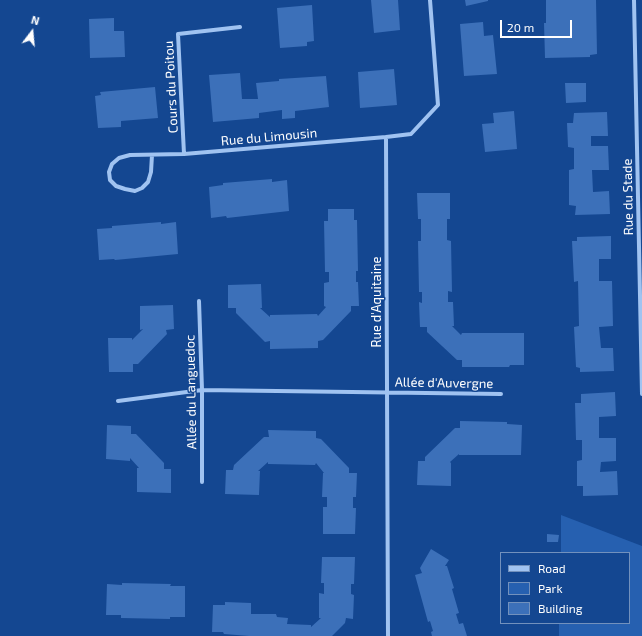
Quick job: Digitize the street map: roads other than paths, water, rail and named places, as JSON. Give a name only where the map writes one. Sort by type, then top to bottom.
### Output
[{"type":"street","points":[[386,137],[411,134],[438,105],[430,0]]},
{"type":"street","name":"Rue du Stade","points":[[634,0],[642,394]]},
{"type":"street","name":"Cours du Poitou","points":[[184,154],[178,34],[240,27]]},
{"type":"street","name":"Rue du Limousin","points":[[152,155],[152,172],[148,182],[142,188],[135,191],[125,189],[116,186],[110,180],[109,172],[112,164],[119,158],[130,155],[184,154],[386,137]]},
{"type":"street","name":"Rue d'Aquitaine","points":[[386,137],[388,636]]},
{"type":"street","name":"Allée du Languedoc","points":[[199,301],[202,390],[202,482]]},
{"type":"street","name":"Allée d'Auvergne","points":[[118,401],[202,390],[501,394]]}]
